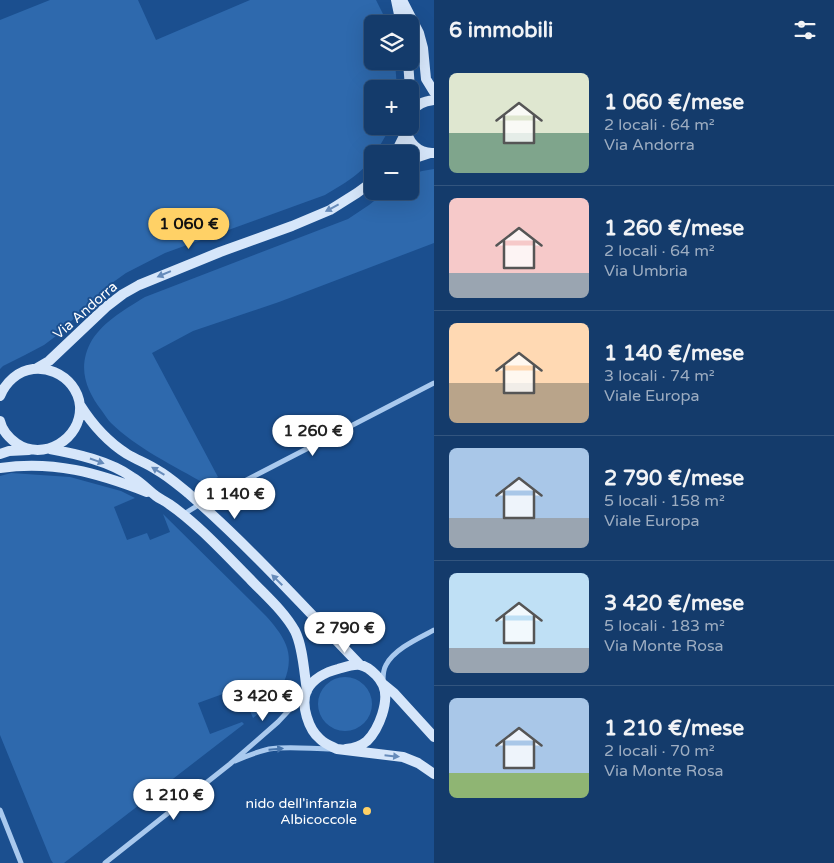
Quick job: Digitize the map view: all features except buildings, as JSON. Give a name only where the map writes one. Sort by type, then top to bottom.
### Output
[{"type":"street","points":[[396,0],[399,15]]},
{"type":"street","points":[[402,0],[419,33],[423,48],[426,79],[434,92]]},
{"type":"street","points":[[419,104],[434,100]]},
{"type":"street","points":[[408,135],[414,146],[422,151],[432,153]]},
{"type":"street","points":[[419,157],[432,153]]},
{"type":"street","name":"Via Andorra","points":[[0,396],[4,387],[13,377],[25,371],[38,368],[49,361],[106,307],[123,294],[139,285],[228,248],[292,226],[330,210],[364,188]]},
{"type":"street","points":[[38,368],[59,373],[68,380],[74,387],[80,405],[79,417],[69,437],[50,449]]},
{"type":"street","points":[[183,514],[434,383]]},
{"type":"street","points":[[80,405],[88,418],[112,444],[157,470],[200,504],[360,665],[374,672],[383,684],[394,693],[434,737]]},
{"type":"street","points":[[0,422],[9,438],[21,446],[35,450]]},
{"type":"street","points":[[0,454],[50,449],[73,453],[132,476],[156,496]]},
{"type":"street","points":[[0,468],[19,465],[45,465],[68,468],[110,479],[156,496],[170,504],[205,535],[272,602],[290,623],[299,641],[307,691],[305,703],[306,716],[311,728],[319,738],[329,745],[341,749],[404,757],[418,763],[434,774]]},
{"type":"street","points":[[230,764],[269,749],[356,748],[367,740],[381,720],[385,702],[383,684],[386,664],[392,657],[415,640],[434,630]]},
{"type":"street","points":[[105,863],[230,764],[278,722],[320,676],[332,670],[360,665]]},
{"type":"street","points":[[0,810],[21,863]]},
{"type":"shaded area","points":[[50,0],[138,0],[156,40],[250,0],[376,0],[384,15],[364,15],[364,70],[396,70],[396,80],[364,80],[364,135],[386,135],[380,145],[364,145],[364,167],[337,188],[325,195],[165,253],[126,273],[105,288],[56,336],[44,345],[0,369],[0,20]]},
{"type":"shaded area","points":[[434,169],[434,243],[279,302],[193,331],[152,353],[218,477],[205,484],[144,449],[121,432],[96,403],[87,386],[85,377],[84,368],[87,350],[97,333],[116,316],[145,297],[348,219],[375,200],[419,200],[419,172]]},
{"type":"shaded area","points":[[11,473],[70,477],[121,491],[135,498],[114,507],[127,540],[147,533],[150,540],[170,532],[163,514],[266,616],[282,637],[289,660],[284,683],[276,697],[253,718],[246,701],[231,691],[198,703],[210,734],[242,722],[244,724],[64,863],[53,863],[51,860],[0,735],[0,476]]},
{"type":"shaded area","points":[[340,677],[350,677],[360,681],[368,689],[372,704],[368,719],[360,727],[350,731],[340,731],[330,727],[322,719],[318,709],[318,699],[322,689],[330,681]]},
{"type":"place","name":"nido dell'infanzia Albicoccole","points":[[367,811]]}]
